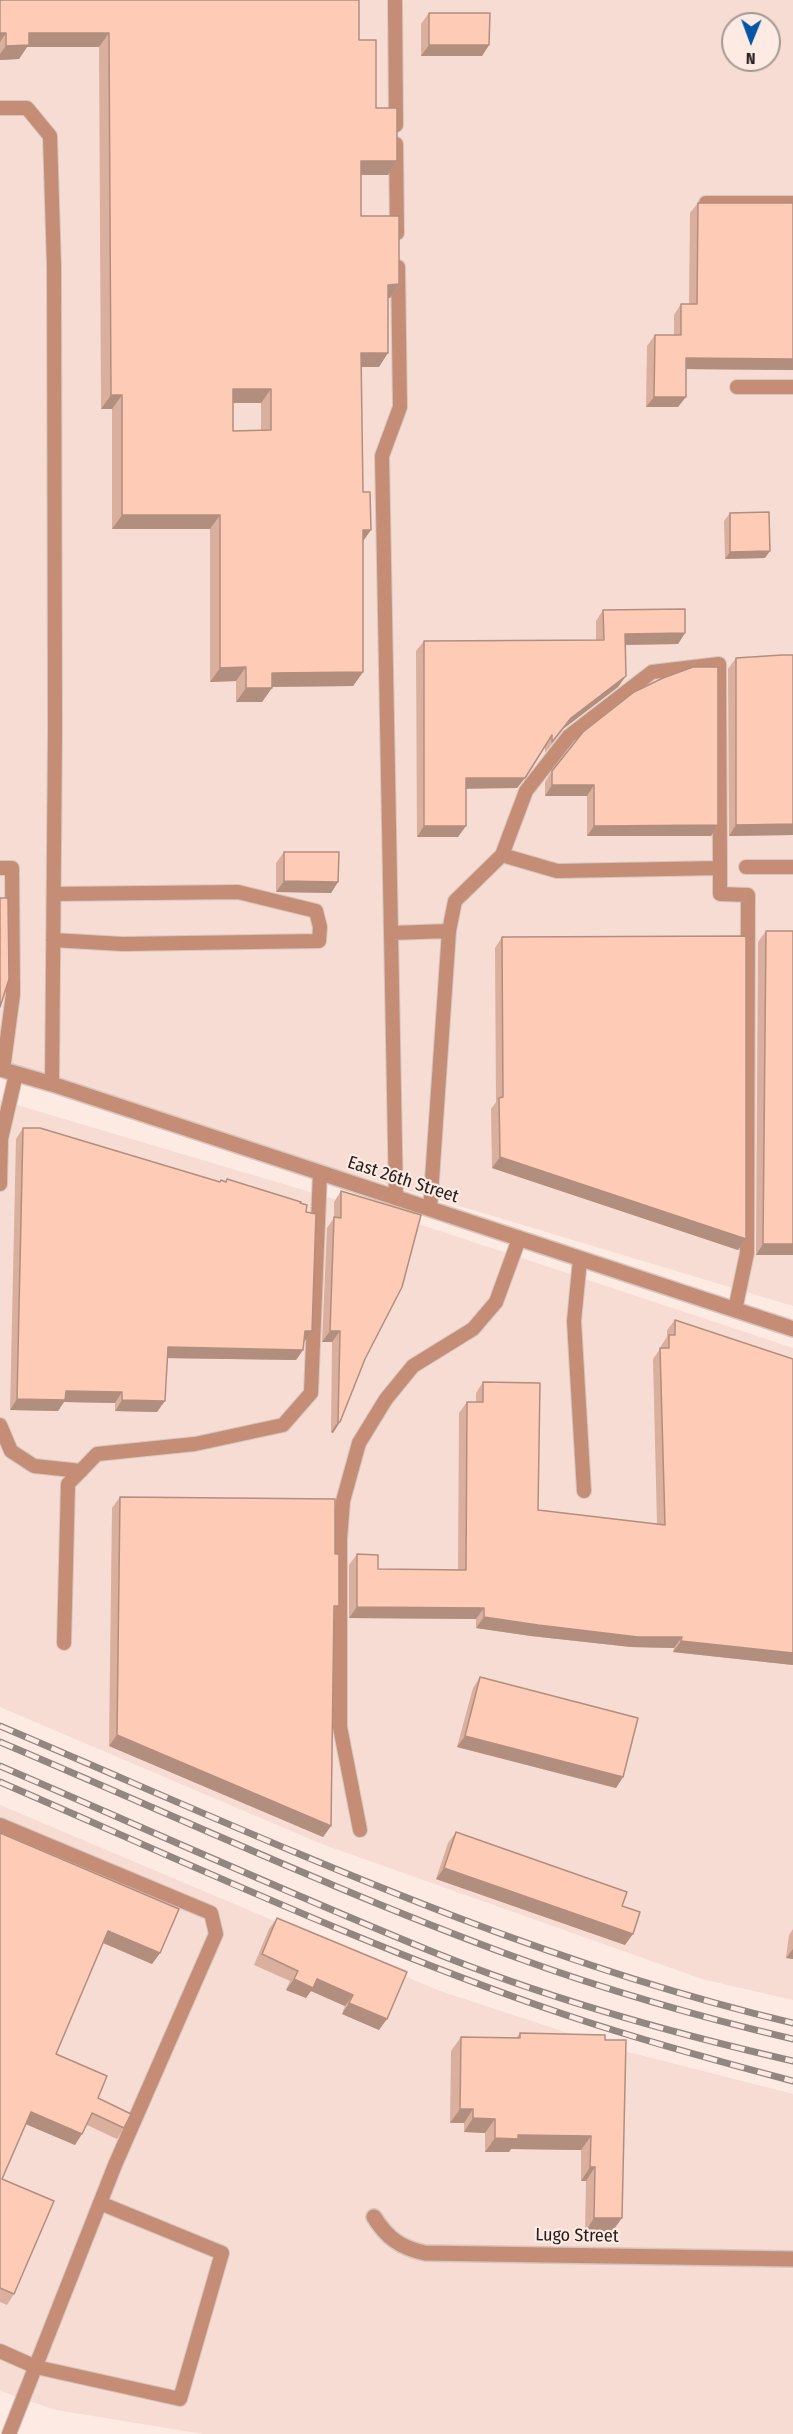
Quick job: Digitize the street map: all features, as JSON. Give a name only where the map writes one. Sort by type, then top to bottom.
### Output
[{"type":"street","name":"East 26th Street","points":[[6,1071],[52,1084],[793,1329]]},
{"type":"street","name":"Lugo Street","points":[[374,2217],[382,2231],[393,2241],[408,2249],[425,2253],[793,2259]]},
{"type":"lane","points":[[395,0],[400,407],[382,456],[396,1198]]},
{"type":"lane","points":[[0,108],[27,108],[51,136],[54,267],[52,1084]]},
{"type":"lane","points":[[706,203],[793,202]]},
{"type":"lane","points":[[737,387],[793,387]]},
{"type":"lane","points":[[430,1209],[449,931],[455,901],[502,855],[526,791],[569,736],[652,672],[719,664],[720,894],[748,896],[747,1253],[735,1310]]},
{"type":"lane","points":[[502,855],[557,871],[720,868]]},
{"type":"lane","points":[[746,867],[793,867]]},
{"type":"lane","points":[[0,868],[12,868],[13,994],[1,1139],[0,1184]]},
{"type":"lane","points":[[53,940],[122,944],[319,941],[320,927],[316,910],[238,892],[54,894]]},
{"type":"lane","points":[[391,933],[449,931]]},
{"type":"lane","points":[[64,1643],[68,1484],[96,1454],[195,1444],[282,1425],[311,1393],[320,1173]]},
{"type":"lane","points":[[360,1830],[340,1727],[339,1539],[343,1501],[359,1443],[386,1399],[413,1366],[473,1329],[496,1302],[519,1239]]},
{"type":"lane","points":[[580,1259],[574,1322],[584,1491]]},
{"type":"lane","points":[[0,1425],[10,1451],[34,1467],[81,1471]]},
{"type":"lane","points":[[0,1825],[211,1913],[216,1935],[114,2165],[9,2434]]},
{"type":"lane","points":[[0,2351],[36,2367],[180,2399],[222,2253],[100,2203]]},
{"type":"shaded area","points":[[0,0],[793,0],[793,1306],[0,1068]]},
{"type":"shaded area","points":[[0,1100],[428,1227],[793,1348],[793,2000],[702,1979],[322,1844],[0,1707]]},
{"type":"shaded area","points":[[0,1805],[440,1991],[620,2050],[793,2094],[793,2434],[204,2434],[56,2410],[0,2391]]},
{"type":"building","points":[[0,0],[359,0],[359,40],[376,40],[376,108],[397,108],[397,161],[361,161],[361,216],[399,216],[399,284],[388,285],[388,353],[361,353],[363,492],[370,492],[371,530],[363,530],[363,672],[272,673],[272,688],[246,688],[246,667],[220,668],[220,515],[122,515],[122,395],[111,395],[109,33],[29,33],[29,45],[6,46],[6,33],[0,33]],"holes":[[[233,389],[271,389],[271,430],[233,431]]]},
{"type":"building","points":[[429,13],[490,13],[489,45],[429,45]]},
{"type":"building","points":[[698,203],[793,203],[793,359],[686,358],[686,397],[654,397],[655,335],[681,335],[681,304],[697,304]]},
{"type":"building","points":[[769,512],[770,551],[730,552],[730,513]]},
{"type":"building","points":[[685,609],[685,633],[625,634],[626,676],[571,718],[552,742],[552,735],[525,778],[466,778],[466,826],[424,826],[424,641],[604,640],[603,610]]},
{"type":"building","points":[[793,655],[793,824],[736,825],[736,658]]},
{"type":"building","points":[[693,667],[718,667],[718,825],[594,826],[594,785],[552,785],[552,771],[583,732],[634,692]]},
{"type":"building","points":[[284,852],[339,852],[338,882],[284,881]]},
{"type":"building","points":[[0,898],[8,898],[9,979],[0,1007]]},
{"type":"building","points":[[766,931],[793,931],[793,1244],[763,1244]]},
{"type":"building","points":[[746,936],[746,1239],[500,1157],[499,1098],[503,1097],[502,937]]},
{"type":"building","points":[[23,1128],[40,1128],[220,1182],[221,1180],[226,1182],[227,1179],[307,1205],[306,1212],[316,1214],[312,1331],[305,1331],[303,1350],[168,1347],[165,1401],[122,1400],[122,1392],[66,1391],[65,1400],[17,1399]]},
{"type":"building","points":[[341,1191],[421,1215],[402,1287],[365,1359],[340,1422],[338,1422],[340,1331],[330,1331],[334,1217],[341,1218]]},
{"type":"building","points":[[675,1320],[793,1359],[793,1653],[681,1641],[682,1637],[638,1637],[538,1625],[484,1617],[484,1608],[357,1607],[357,1554],[378,1555],[378,1569],[466,1570],[467,1402],[483,1402],[483,1382],[540,1383],[538,1510],[665,1525],[660,1348],[669,1348],[669,1335],[675,1335]]},
{"type":"building","points":[[120,1497],[335,1499],[335,1554],[339,1554],[339,1606],[334,1606],[331,1826],[117,1735]]},
{"type":"building","points":[[480,1677],[638,1718],[623,1777],[465,1736]]},
{"type":"building","points":[[456,1832],[627,1892],[622,1906],[640,1912],[633,1934],[444,1868]]},
{"type":"building","points":[[0,1833],[179,1909],[160,1953],[108,1931],[56,2054],[107,2076],[98,2098],[131,2114],[124,2128],[92,2113],[82,2134],[31,2112],[2,2179],[54,2201],[14,2294],[0,2288]]},
{"type":"building","points":[[277,1918],[407,1972],[387,2019],[349,2003],[353,1995],[317,1979],[313,1988],[294,1979],[298,1971],[262,1954]]},
{"type":"building","points":[[520,2033],[605,2035],[605,2040],[626,2040],[622,2218],[594,2218],[595,2167],[590,2167],[591,2136],[518,2135],[518,2139],[495,2138],[495,2119],[473,2118],[473,2109],[460,2109],[461,2037],[520,2038]]},
{"type":"railway","points":[[0,1726],[292,1851],[489,1929],[589,1965],[690,1996],[793,2023]]},
{"type":"railway","points":[[0,1742],[320,1880],[515,1957],[653,2002],[793,2039]]},
{"type":"railway","points":[[0,1766],[324,1907],[477,1969],[611,2014],[793,2061]]},
{"type":"railway","points":[[0,1782],[422,1963],[622,2033],[793,2081]]}]
